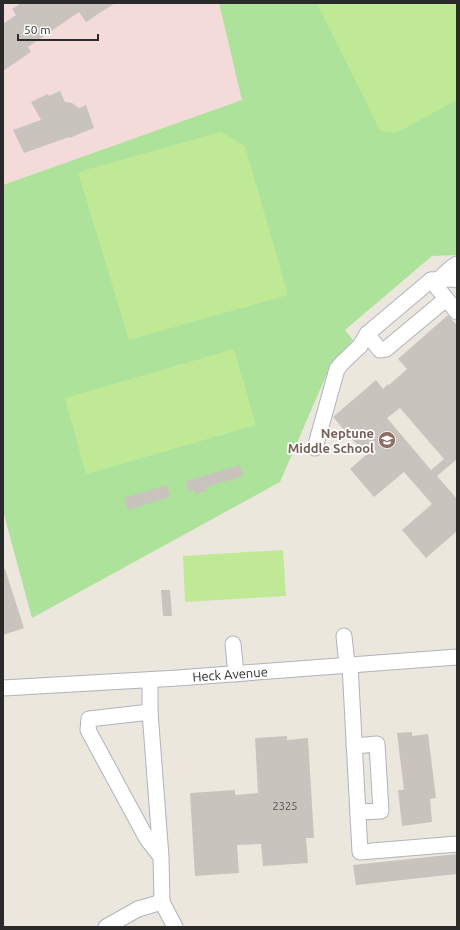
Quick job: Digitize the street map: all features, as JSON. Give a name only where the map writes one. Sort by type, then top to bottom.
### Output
[{"type":"street","points":[[315,448],[337,369],[360,346],[367,334],[457,264]]},
{"type":"street","points":[[435,280],[457,280]]},
{"type":"street","points":[[435,280],[446,299],[457,312]]},
{"type":"street","points":[[367,334],[380,350],[386,349],[446,299]]},
{"type":"street","points":[[344,636],[348,665],[360,852],[457,844]]},
{"type":"street","points":[[233,644],[236,674]]},
{"type":"street","name":"Heck Avenue","points":[[3,688],[150,680],[457,657]]},
{"type":"street","points":[[150,680],[150,712],[161,857],[162,902],[175,927]]},
{"type":"street","points":[[150,712],[89,719],[88,730],[147,839],[161,857]]},
{"type":"street","points":[[354,746],[376,744],[381,811],[358,812]]},
{"type":"street","points":[[106,927],[138,909],[162,902]]},
{"type":"shaded area","points":[[3,3],[219,3],[242,100],[3,185]]},
{"type":"green space","points":[[219,3],[457,3],[457,255],[432,256],[345,330],[353,340],[332,362],[280,482],[32,618],[3,511],[3,185],[242,100]]},
{"type":"green space","points":[[317,3],[457,3],[457,100],[396,133],[380,131]]},
{"type":"green space","points":[[221,132],[245,146],[288,295],[129,340],[78,172]]},
{"type":"green space","points":[[234,349],[256,425],[86,474],[65,398]]},
{"type":"green space","points":[[283,550],[286,596],[185,602],[183,556]]},
{"type":"building","points":[[21,3],[115,3],[86,22],[79,12],[28,47],[31,52],[3,71],[3,24],[16,15],[12,9]]},
{"type":"building","points":[[60,91],[65,102],[72,103],[79,108],[86,105],[94,128],[70,138],[69,137],[24,153],[13,130],[41,120],[31,102],[48,94],[49,96]]},
{"type":"building","name":"Neptune Middle School","points":[[448,315],[457,325],[457,459],[437,476],[457,499],[457,531],[426,558],[402,530],[432,504],[404,472],[374,497],[350,469],[366,455],[333,417],[376,380],[383,389],[407,369],[398,359]],"holes":[[[400,408],[444,459],[431,470],[387,418]]]},
{"type":"building","points":[[240,465],[243,476],[206,487],[207,491],[195,494],[194,490],[189,492],[186,481]]},
{"type":"building","points":[[167,485],[170,497],[128,510],[124,498]]},
{"type":"building","points":[[3,569],[5,569],[24,628],[3,635]]},
{"type":"building","points":[[161,590],[170,590],[172,616],[163,616]]},
{"type":"building","points":[[412,732],[412,736],[428,734],[436,798],[430,799],[432,822],[402,826],[398,790],[404,790],[397,733]]},
{"type":"building","points":[[287,736],[287,740],[308,738],[314,838],[306,838],[308,863],[263,866],[261,844],[237,845],[239,873],[195,876],[190,793],[235,790],[235,795],[258,793],[255,738]]},
{"type":"building","points":[[457,854],[457,874],[356,885],[353,865]]},
{"type":"place","name":"Neptune Middle School","points":[[387,440]]}]
